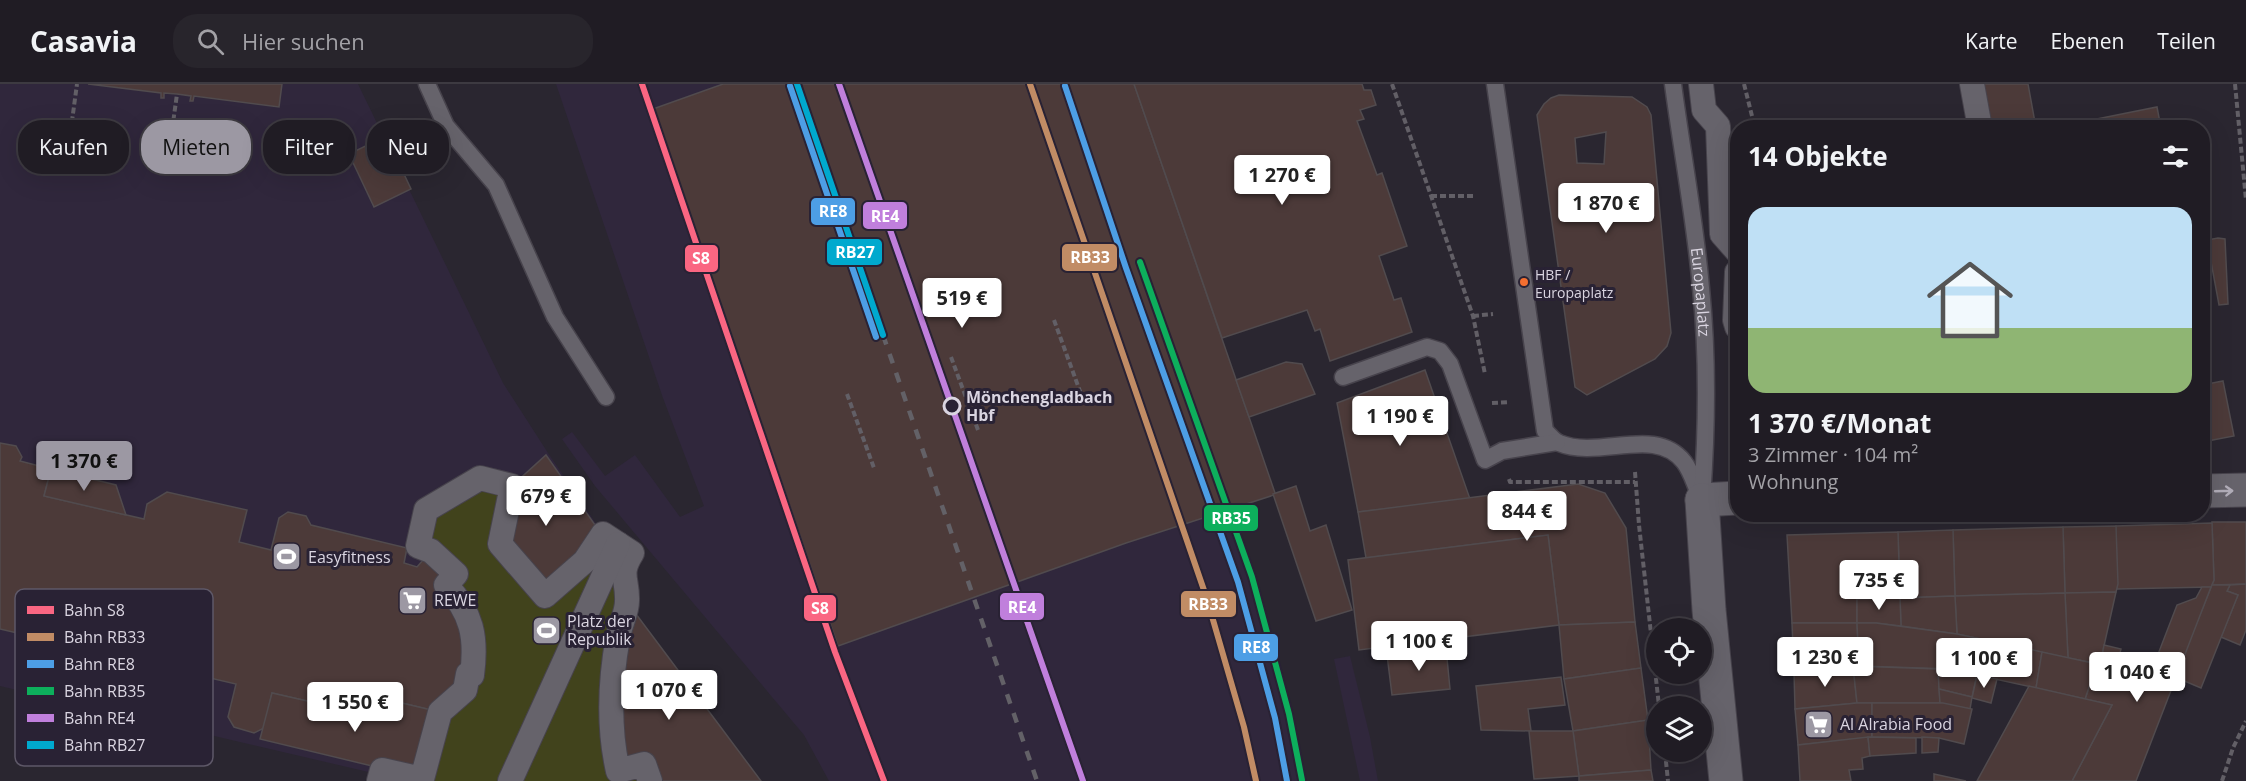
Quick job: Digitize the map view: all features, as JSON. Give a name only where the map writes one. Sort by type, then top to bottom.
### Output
[{"type":"street","name":"Europaplatz","points":[[1701,84],[1704,110],[1718,126],[1722,234],[1730,243]]},
{"type":"street","points":[[1972,84],[1979,120]]},
{"type":"street","points":[[379,781],[382,770],[423,779],[441,712],[465,690],[468,674],[472,675],[475,654],[471,625],[464,608],[446,585],[456,574],[431,551],[418,546],[426,510],[480,478],[512,486],[500,544],[545,596],[585,561],[603,534],[632,553],[624,566],[627,602],[618,635],[612,681],[612,742],[618,771],[644,764],[650,781]]},
{"type":"street","points":[[2210,491],[2246,490]]},
{"type":"street","points":[[1726,781],[1709,610],[1702,501],[1730,499]]},
{"type":"street","points":[[510,781],[618,544]]},
{"type":"lane","points":[[427,84],[446,126],[496,185],[555,316],[606,396]]},
{"type":"lane","points":[[1495,84],[1545,431],[1557,442]]},
{"type":"lane","name":"Europaplatz","points":[[1673,84],[1704,324],[1706,444],[1702,501]]},
{"type":"lane","points":[[1343,377],[1427,346],[1440,351],[1450,364],[1485,460],[1508,450],[1557,442],[1578,448],[1597,449],[1656,443],[1671,449],[1685,463],[1702,501]]},
{"type":"path","points":[[72,120],[76,84]]},
{"type":"path","points":[[1392,84],[1473,316],[1487,381]]},
{"type":"path","points":[[1744,84],[1753,120]]},
{"type":"path","points":[[2235,84],[2246,200]]},
{"type":"path","points":[[173,120],[177,94]]},
{"type":"path","points":[[1431,196],[1476,196]]},
{"type":"path","points":[[1473,316],[1493,314]]},
{"type":"path","points":[[1054,320],[1081,394]]},
{"type":"path","points":[[951,357],[978,430]]},
{"type":"path","points":[[1489,392],[1492,403],[1506,427],[1510,482],[1635,482],[1658,696]]},
{"type":"path","points":[[847,394],[874,468]]},
{"type":"path","points":[[1492,403],[1510,402]]},
{"type":"path","points":[[2222,781],[2233,748],[2246,721]]},
{"type":"path","points":[[1666,762],[1668,781]]},
{"type":"shaded area","points":[[0,84],[358,84],[375,120],[367,120],[367,174],[402,174],[503,383],[603,534],[407,781],[213,736],[213,589],[15,589],[15,690],[0,686]]},
{"type":"shaded area","points":[[556,84],[1085,84],[1232,509],[1270,632],[1303,781],[829,781],[804,735],[595,486],[562,439],[572,432],[605,476],[635,455],[680,517],[704,506],[663,398]]},
{"type":"shaded area","points":[[1350,656],[1370,737],[1378,781],[1360,781],[1334,659]]},
{"type":"green space","name":"Platz der Republik","points":[[480,478],[585,561],[632,553],[650,781],[379,781],[431,551],[426,510]]},
{"type":"building","points":[[88,84],[282,84],[279,107],[194,96],[193,101],[190,101],[191,96],[164,93],[164,98],[161,98],[161,93]]},
{"type":"building","points":[[723,84],[1134,84],[1274,495],[1126,543],[838,646],[653,109]]},
{"type":"building","points":[[1134,84],[1362,84],[1364,90],[1371,90],[1376,105],[1360,110],[1364,119],[1357,121],[1377,175],[1382,173],[1407,246],[1379,256],[1394,300],[1401,298],[1412,332],[1330,361],[1320,329],[1315,331],[1307,310],[1222,338]]},
{"type":"building","points":[[1974,84],[2028,84],[2035,120],[1981,120]]},
{"type":"building","points":[[1559,95],[1632,97],[1647,107],[1651,115],[1671,333],[1667,346],[1655,359],[1587,395],[1575,387],[1537,115],[1551,98]],"holes":[[[1606,132],[1604,164],[1577,163],[1575,138]]]},
{"type":"building","points":[[2157,107],[2159,120],[2092,120]]},
{"type":"building","points":[[367,145],[367,174],[404,174],[411,189],[374,207],[355,167],[355,151]]},
{"type":"building","points":[[2210,239],[2225,239],[2228,304],[2219,305],[2210,256]]},
{"type":"building","points":[[1286,362],[1302,364],[1315,394],[1249,417],[1236,380]]},
{"type":"building","points":[[1425,370],[1470,499],[1358,512],[1337,403]]},
{"type":"building","points":[[2223,381],[2234,436],[2210,440],[2210,383]]},
{"type":"building","points":[[0,443],[16,446],[22,457],[20,461],[51,469],[44,496],[144,519],[147,504],[167,492],[247,510],[239,542],[271,550],[279,518],[288,512],[306,516],[311,525],[407,548],[404,563],[417,567],[431,551],[475,654],[440,712],[389,700],[387,710],[377,717],[272,693],[264,728],[254,733],[234,727],[228,717],[236,684],[213,679],[213,589],[15,589],[15,632],[0,629]]},
{"type":"building","points":[[546,455],[602,535],[545,596],[500,544],[513,485]]},
{"type":"building","points":[[51,469],[116,485],[126,515],[44,496]]},
{"type":"building","points":[[1578,484],[1605,493],[1626,528],[1635,622],[1559,625],[1548,535],[1366,558],[1358,512]]},
{"type":"building","points":[[1296,486],[1310,531],[1326,525],[1352,610],[1316,621],[1273,494]]},
{"type":"building","points":[[2212,522],[2246,522],[2246,584],[2212,585],[2214,580]]},
{"type":"building","points":[[2212,523],[2214,580],[2211,587],[2117,589],[2116,526]]},
{"type":"building","points":[[2116,526],[2118,584],[2116,592],[2065,593],[2063,527]]},
{"type":"building","points":[[2063,527],[2065,593],[1955,596],[1953,530]]},
{"type":"building","points":[[1953,530],[1955,596],[1900,598],[1898,532]]},
{"type":"building","points":[[1898,532],[1900,598],[1857,599],[1857,623],[1792,623],[1787,535]]},
{"type":"building","points":[[1548,535],[1559,625],[1359,650],[1348,560]]},
{"type":"building","points":[[2246,584],[2246,630],[2240,645],[2221,637],[2238,595],[2227,591],[2230,585]]},
{"type":"building","points":[[2212,585],[2230,585],[2227,591],[2238,595],[2201,688],[2175,677]]},
{"type":"building","points":[[2202,587],[2211,587],[2136,781],[2072,781],[2112,705],[2085,699],[2097,664],[2150,675],[2177,605],[2196,598]]},
{"type":"building","points":[[2116,592],[2100,664],[2068,658],[2065,593]]},
{"type":"building","points":[[2065,593],[2068,658],[1957,634],[1955,596]]},
{"type":"building","points":[[1955,596],[1957,634],[1901,626],[1900,598]]},
{"type":"building","points":[[1900,598],[1901,626],[1857,623],[1857,599]]},
{"type":"building","points":[[627,602],[761,781],[650,781],[618,771]]},
{"type":"building","points":[[1635,622],[1641,668],[1564,679],[1559,625]]},
{"type":"building","points":[[1792,623],[1857,623],[1859,666],[1794,672]]},
{"type":"building","points":[[1857,623],[1876,623],[1991,641],[1990,678],[1952,669],[1859,666]]},
{"type":"building","points":[[1991,641],[2042,652],[2036,688],[1990,678]]},
{"type":"building","points":[[2104,645],[2121,649],[2116,667],[2101,663]]},
{"type":"building","points":[[1446,648],[1450,689],[1392,695],[1387,655]]},
{"type":"building","points":[[2042,652],[2097,664],[2085,699],[2036,688]]},
{"type":"building","points":[[1853,666],[1857,703],[1795,709],[1794,672]]},
{"type":"building","points":[[1853,666],[1938,669],[1940,703],[1857,703]]},
{"type":"building","points":[[1641,668],[1646,720],[1573,731],[1564,679]]},
{"type":"building","points":[[1938,669],[1952,669],[1977,675],[1972,697],[1939,689]]},
{"type":"building","points":[[1977,675],[1997,679],[1991,703],[1972,698]]},
{"type":"building","points":[[1561,677],[1565,705],[1528,709],[1531,731],[1481,730],[1476,686]]},
{"type":"building","points":[[2029,686],[2112,705],[2072,781],[1977,781]]},
{"type":"building","points":[[1939,689],[1972,697],[1970,709],[1940,703]]},
{"type":"building","points":[[272,693],[377,717],[387,710],[389,700],[440,712],[422,778],[260,739]]},
{"type":"building","points":[[1872,703],[1872,737],[1798,745],[1795,709]]},
{"type":"building","points":[[1872,703],[1943,703],[1972,709],[1964,744],[1939,738],[1872,737]]},
{"type":"building","points":[[1646,720],[1646,762],[1651,762],[1651,770],[1579,776],[1573,731]]},
{"type":"building","points":[[1529,731],[1573,731],[1579,776],[1534,779]]},
{"type":"building","points":[[1868,737],[1870,756],[1862,758],[1863,769],[1849,770],[1851,781],[1800,781],[1798,745]]},
{"type":"building","points":[[1868,737],[1916,738],[1916,753],[1870,756]]},
{"type":"building","points":[[1922,737],[1939,738],[1938,752],[1922,753]]},
{"type":"building","points":[[1651,770],[1653,781],[1579,781],[1579,776]]},
{"type":"building","points":[[1934,774],[1966,781],[1934,781]]},
{"type":"railway","points":[[883,335],[1037,781]]},
{"type":"rail line","name":"S8","points":[[642,84],[835,652],[884,781]]},
{"type":"rail line","name":"RB27","points":[[797,84],[883,335]]},
{"type":"rail line","name":"RE4","points":[[839,84],[1083,781]]},
{"type":"rail line","name":"RB33","points":[[1030,84],[1207,599],[1244,727],[1256,781]]},
{"type":"rail line","name":"RE8","points":[[790,86],[876,337]]},
{"type":"rail line","name":"RE8","points":[[1065,86],[1126,268],[1238,582],[1275,718],[1287,781]]},
{"type":"rail line","name":"RB35","points":[[1140,262],[1252,577],[1289,714],[1302,780]]},
{"type":"place","name":"HBF / Europaplatz","points":[[1524,282]]},
{"type":"place","name":"Mönchengladbach Hbf","points":[[952,406]]},
{"type":"place","name":"Easyfitness","points":[[287,557]]},
{"type":"place","name":"REWE","points":[[413,600]]},
{"type":"place","name":"Platz der Republik","points":[[546,630]]},
{"type":"place","name":"Al Alrabia Food","points":[[1819,724]]}]
